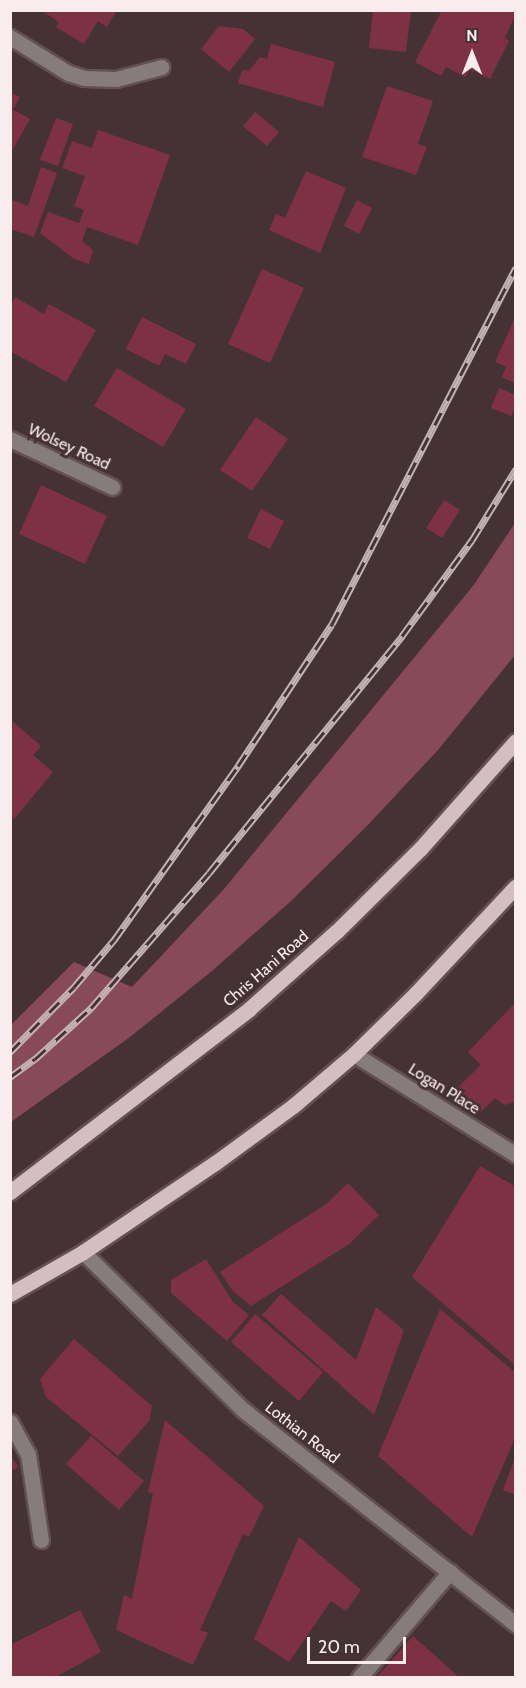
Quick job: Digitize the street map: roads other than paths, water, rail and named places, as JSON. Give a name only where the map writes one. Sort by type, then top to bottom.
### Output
[{"type":"main road","name":"Chris Hani Road","points":[[10,1192],[249,1009],[337,932],[420,849],[516,741]]},
{"type":"main road","points":[[10,1293],[83,1252],[216,1163],[294,1106],[354,1054],[416,993],[516,886]]},
{"type":"street","points":[[10,37],[68,73],[84,78],[116,80],[161,67]]},
{"type":"street","name":"Wolsey Road","points":[[10,439],[112,487]]},
{"type":"street","name":"Logan Place","points":[[354,1054],[516,1155]]},
{"type":"street","name":"Lothian Road","points":[[83,1252],[242,1409],[516,1625]]},
{"type":"street","points":[[10,1422],[28,1454],[41,1540]]},
{"type":"street","points":[[358,1677],[450,1572]]},
{"type":"railway","points":[[10,1052],[74,987],[114,940],[238,766],[332,624],[516,268]]},
{"type":"railway","points":[[10,1077],[35,1059],[91,1008],[209,873],[402,636],[472,540],[516,469]]}]
